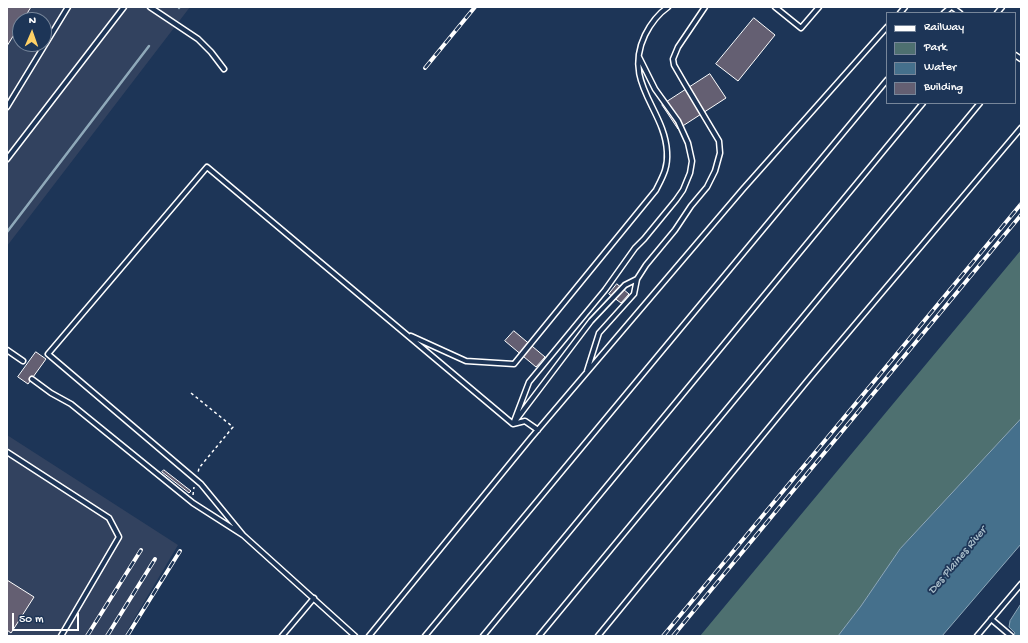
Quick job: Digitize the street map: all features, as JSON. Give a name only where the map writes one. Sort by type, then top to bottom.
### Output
[{"type":"lane","points":[[7,107],[68,7]]},
{"type":"lane","points":[[7,159],[124,7]]},
{"type":"lane","points":[[150,7],[198,39],[211,52],[224,69]]},
{"type":"lane","points":[[407,334],[466,361],[514,364],[656,190],[667,169],[667,151],[664,133],[641,84],[638,72],[639,56],[641,43],[648,30],[661,12],[668,7]]},
{"type":"lane","points":[[587,373],[599,333],[634,294],[637,279],[675,230],[691,206],[707,187],[716,171],[720,153],[719,141],[684,84],[674,65],[673,59],[678,48],[706,7]]},
{"type":"lane","points":[[775,7],[801,28],[819,7]]},
{"type":"lane","points":[[369,636],[538,430],[743,189],[886,29]]},
{"type":"lane","points":[[514,424],[529,382],[605,290],[635,248],[676,200],[683,190],[690,172],[692,161],[688,143],[678,121],[655,89],[639,56]]},
{"type":"lane","points":[[425,636],[886,81]]},
{"type":"lane","points":[[483,636],[922,104]]},
{"type":"lane","points":[[540,636],[979,104]]},
{"type":"lane","points":[[598,636],[808,380],[1021,128]]},
{"type":"lane","points":[[355,636],[244,535],[196,479],[48,354],[207,167],[514,424]]},
{"type":"lane","points":[[514,424],[591,321],[625,284],[637,279]]},
{"type":"lane","points":[[7,350],[23,361]]},
{"type":"lane","points":[[32,378],[51,393],[71,404],[193,503],[244,535]]},
{"type":"lane","points":[[514,424],[525,421],[538,430]]},
{"type":"lane","points":[[7,452],[109,518],[119,537],[62,636]]},
{"type":"lane","points":[[977,636],[1021,584]]},
{"type":"lane","points":[[282,636],[314,598]]},
{"type":"lane","points":[[991,619],[1011,636]]},
{"type":"path","points":[[191,393],[233,427],[199,468],[193,492],[193,503]]},
{"type":"shaded area","points":[[7,7],[190,7],[7,246]]},
{"type":"shaded area","points":[[7,435],[178,545],[124,636],[7,636]]},
{"type":"green space","points":[[1021,250],[1021,419],[900,549],[861,606],[838,636],[700,636]]},
{"type":"water","name":"Des Plaines River","points":[[1021,419],[1021,544],[942,636],[838,636],[861,606],[900,549]]},
{"type":"water","points":[[1021,604],[1021,636],[1013,636],[1015,633],[1009,627],[1010,621]]},
{"type":"building","points":[[7,7],[31,7],[28,12],[12,12],[12,38],[7,46]]},
{"type":"building","points":[[754,18],[775,35],[738,81],[716,64]]},
{"type":"building","points":[[710,74],[726,98],[678,129],[662,105]]},
{"type":"building","points":[[617,284],[629,294],[621,303],[609,294]]},
{"type":"building","points":[[514,331],[545,357],[536,367],[505,341]]},
{"type":"building","points":[[36,352],[46,359],[28,384],[18,377]]},
{"type":"building","points":[[164,470],[191,491],[189,493],[162,472]]},
{"type":"building","points":[[7,580],[34,597],[11,633],[7,630]]},
{"type":"waterway","points":[[7,232],[149,46]]},
{"type":"railway","points":[[425,68],[475,7]]},
{"type":"railway","points":[[663,636],[1021,204]]},
{"type":"railway","points":[[673,636],[1021,215]]},
{"type":"railway","points":[[87,636],[141,550]]},
{"type":"railway","points":[[127,636],[180,551]]},
{"type":"railway","points":[[107,636],[155,559]]}]
